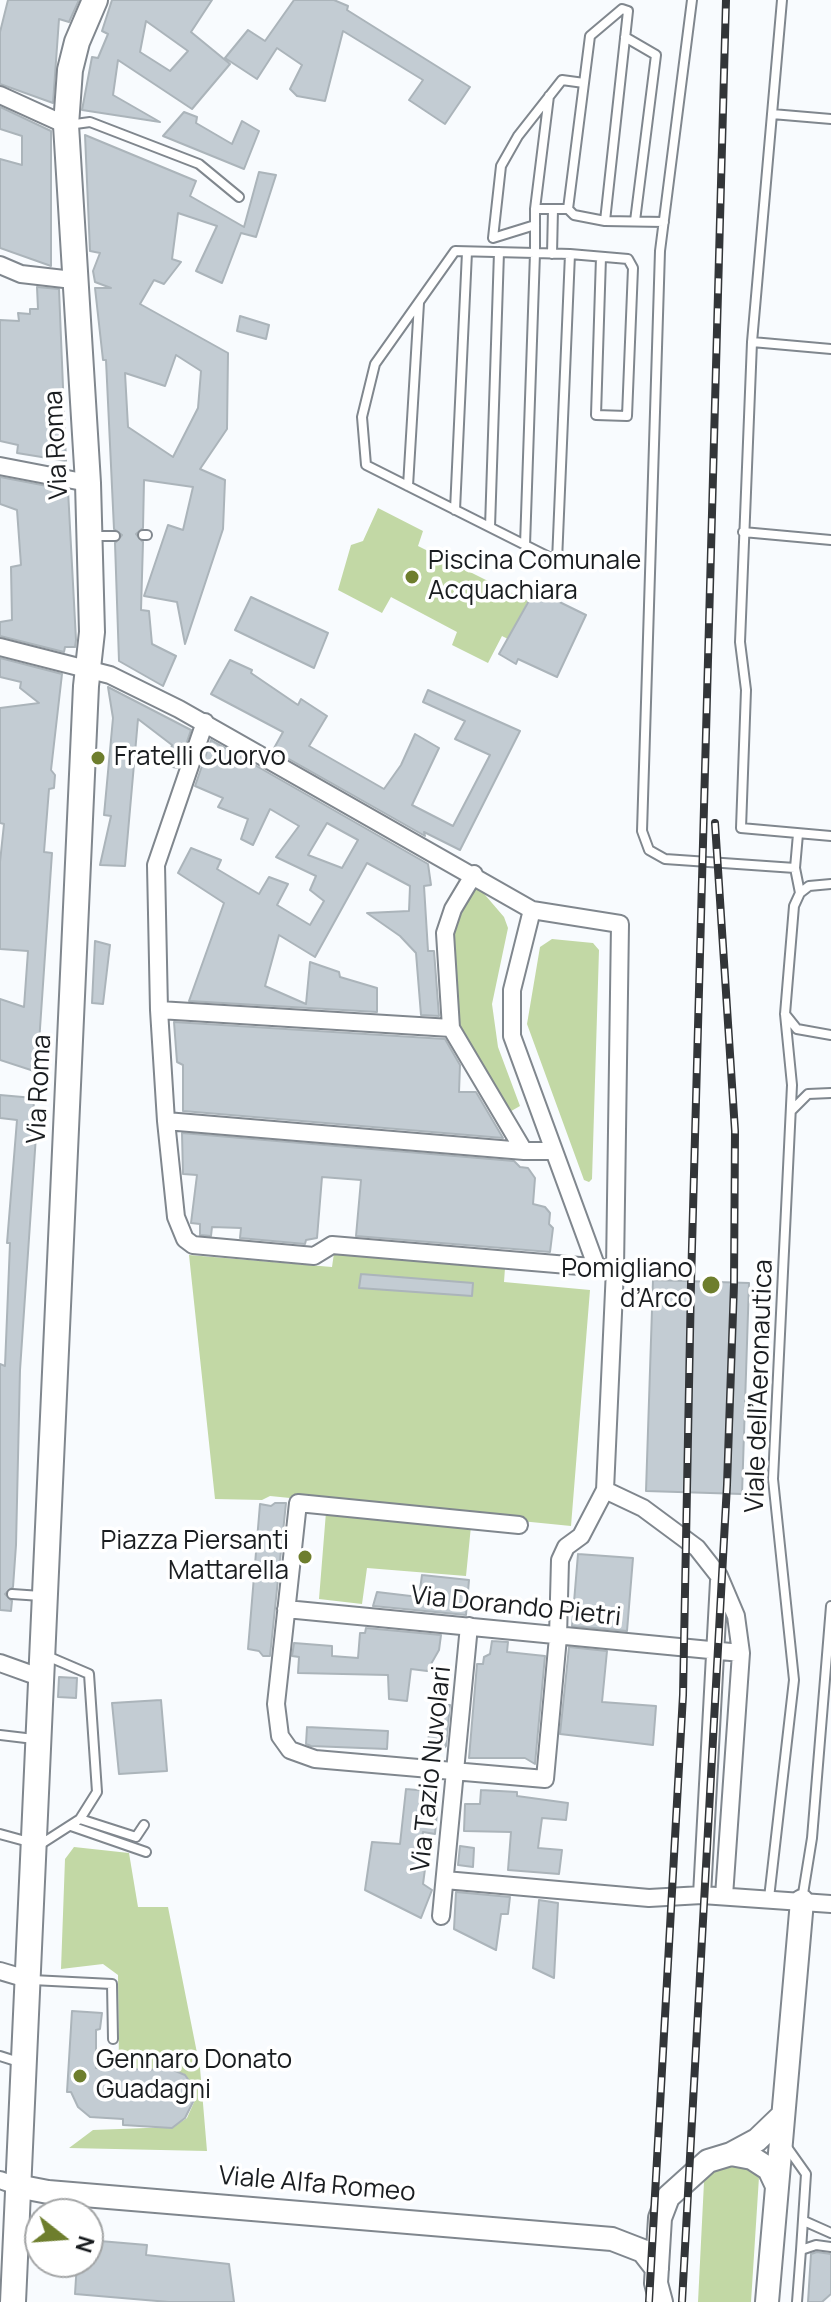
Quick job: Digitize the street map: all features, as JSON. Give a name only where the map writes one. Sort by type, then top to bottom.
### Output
[{"type":"main road","name":"Via Roma","points":[[13,2302],[6,2185],[12,2060],[27,1979],[86,686],[91,671],[88,483],[73,280],[66,125],[70,70],[77,42],[95,0]]},
{"type":"street","points":[[0,95],[66,125]]},
{"type":"street","points":[[0,265],[21,274],[73,280]]},
{"type":"street","points":[[0,466],[88,483]]},
{"type":"street","points":[[0,647],[110,675],[205,722],[532,910],[620,924],[615,1269],[605,1490],[581,1536],[566,1547],[560,1560],[558,1637],[545,1779],[315,1759],[290,1750],[280,1736],[276,1704],[298,1503],[519,1525]]},
{"type":"street","points":[[205,722],[156,865],[159,1010],[166,1121],[176,1217],[185,1239],[193,1245],[314,1256],[332,1245],[615,1269]]},
{"type":"street","points":[[467,870],[445,933],[451,1028],[524,1151]]},
{"type":"street","points":[[532,910],[512,990],[512,1036],[597,1268]]},
{"type":"street","points":[[159,1010],[451,1028]]},
{"type":"street","points":[[166,1121],[553,1151]]},
{"type":"street","points":[[605,1490],[643,1508],[697,1548],[716,1571],[736,1616],[741,1653],[724,1896]]},
{"type":"street","points":[[702,1895],[719,1583],[716,1571]]},
{"type":"street","name":"Via Dorando Pietri","points":[[286,1609],[558,1637],[716,1648],[741,1653]]},
{"type":"street","name":"Via Tazio Nuvolari","points":[[441,1916],[469,1626]]},
{"type":"street","points":[[0,1663],[42,1666]]},
{"type":"street","points":[[445,1880],[649,1898],[702,1895],[831,1904]]},
{"type":"street","points":[[767,2302],[802,1901]]},
{"type":"street","points":[[0,1971],[27,1979]]},
{"type":"street","points":[[661,2302],[657,2291],[657,2269],[660,2216],[665,2201],[697,2169],[708,2161],[731,2154],[757,2140],[783,2115]]},
{"type":"street","points":[[731,2154],[752,2158],[769,2169],[777,2186]]},
{"type":"street","name":"Viale Alfa Romeo","points":[[6,2185],[48,2192],[612,2239]]},
{"type":"street","points":[[612,2239],[647,2230],[660,2216]]},
{"type":"street","points":[[612,2239],[643,2251],[657,2269]]},
{"type":"lane","points":[[692,0],[659,285],[643,842],[656,856],[678,862],[795,868]]},
{"type":"lane","points":[[782,0],[752,342],[740,642],[746,690],[741,828],[831,836]]},
{"type":"lane","points":[[568,209],[590,36],[622,9],[628,11],[605,221]]},
{"type":"lane","points":[[625,37],[656,55],[635,221]]},
{"type":"lane","points":[[535,225],[493,238],[501,166],[518,136],[562,80],[584,83]]},
{"type":"lane","points":[[525,545],[535,209],[549,96]]},
{"type":"lane","points":[[772,114],[831,119]]},
{"type":"lane","points":[[66,125],[90,122],[199,164],[239,197]]},
{"type":"lane","points":[[535,209],[568,209],[574,215],[605,221],[664,222]]},
{"type":"lane","points":[[552,254],[553,209]]},
{"type":"lane","points":[[570,254],[557,561],[366,465],[362,417],[375,364],[455,251],[570,254],[628,259],[633,268],[627,416],[596,415],[601,257]]},
{"type":"lane","points":[[455,510],[467,252]]},
{"type":"lane","points":[[490,527],[499,252]]},
{"type":"lane","points":[[408,486],[419,302]]},
{"type":"lane","points":[[752,342],[831,349]]},
{"type":"lane","points":[[743,532],[831,540]]},
{"type":"lane","points":[[89,536],[115,536]]},
{"type":"lane","points":[[798,834],[795,868],[800,893],[809,886],[831,884]]},
{"type":"lane","name":"Viale dell’Aeronautica","points":[[769,1898],[794,1696],[794,1665],[773,1479],[791,1112],[792,1067],[785,1014],[794,906],[800,893]]},
{"type":"lane","points":[[785,1014],[797,1029],[831,1035]]},
{"type":"lane","points":[[791,1112],[808,1094],[831,1093]]},
{"type":"lane","points":[[12,1594],[46,1596]]},
{"type":"lane","points":[[802,1901],[812,1838],[831,1606]]},
{"type":"lane","points":[[0,1834],[34,1846],[80,1819],[97,1792],[89,1674],[42,1666]]},
{"type":"lane","points":[[0,1735],[39,1740]]},
{"type":"lane","points":[[80,1819],[136,1837],[144,1825]]},
{"type":"lane","points":[[71,1826],[146,1852]]},
{"type":"lane","points":[[27,1979],[112,1984],[113,2039]]},
{"type":"lane","points":[[781,2139],[795,2154],[806,2174],[797,2302]]},
{"type":"lane","points":[[804,2221],[831,2233]]},
{"type":"lane","points":[[801,2250],[816,2245],[831,2247]]},
{"type":"green space","name":"Piscina Comunale Acquachiara","points":[[378,508],[423,531],[418,546],[528,601],[508,639],[502,636],[488,663],[452,645],[457,632],[391,597],[382,613],[338,590],[351,545],[363,541]]},
{"type":"green space","points":[[480,889],[504,917],[508,928],[492,1004],[498,1047],[520,1106],[506,1114],[459,1030],[452,928],[470,891]]},
{"type":"green space","points":[[552,939],[593,943],[599,950],[592,1179],[589,1182],[584,1180],[527,1024],[540,947]]},
{"type":"green space","points":[[334,1253],[505,1268],[504,1282],[590,1290],[571,1526],[270,1496],[262,1500],[215,1499],[189,1255],[332,1267]]},
{"type":"green space","points":[[326,1512],[471,1526],[466,1576],[367,1568],[362,1604],[319,1599]]},
{"type":"green space","points":[[74,1847],[129,1853],[138,1907],[168,1907],[200,2068],[207,2151],[69,2148],[93,2130],[173,2127],[187,2118],[195,2100],[192,2084],[184,2074],[170,2069],[119,2068],[118,1975],[103,1964],[61,1969],[65,1859]]},
{"type":"green space","points":[[715,2164],[748,2167],[759,2177],[751,2302],[698,2302],[704,2182]]},
{"type":"building","points":[[8,0],[79,0],[69,22],[59,19],[53,103],[0,84],[0,32]]},
{"type":"building","points":[[112,0],[212,0],[191,32],[230,64],[192,109],[118,60],[113,95],[160,122],[82,110],[92,57],[98,58],[108,34],[102,31]],"holes":[[[146,21],[188,51],[170,71],[140,52]]]},
{"type":"building","points":[[294,0],[334,0],[348,6],[347,10],[470,87],[445,124],[409,100],[423,80],[343,31],[325,101],[297,96],[290,89],[302,65],[277,48],[257,79],[225,58],[248,30],[265,41]]},
{"type":"building","points":[[0,107],[51,131],[51,266],[0,248],[0,159],[22,165],[22,136],[0,129]]},
{"type":"building","points":[[184,112],[197,117],[196,123],[232,144],[242,121],[259,131],[244,169],[163,136]]},
{"type":"building","points":[[85,135],[196,181],[190,196],[244,227],[259,172],[276,175],[256,237],[241,233],[222,283],[196,271],[217,226],[178,213],[172,259],[181,262],[164,284],[154,280],[140,304],[228,353],[227,429],[200,469],[225,480],[223,529],[185,644],[177,602],[144,596],[168,525],[183,530],[193,487],[144,480],[143,528],[136,534],[143,542],[141,610],[149,611],[152,644],[176,656],[163,686],[119,661],[115,543],[122,535],[114,529],[106,360],[103,360],[95,288],[111,288],[95,282],[93,271],[100,253],[90,251]],"holes":[[[176,355],[201,371],[198,408],[173,457],[128,427],[125,373],[165,386]]]},
{"type":"building","points":[[37,287],[59,289],[66,461],[17,453],[18,445],[0,441],[0,320],[19,321],[18,313],[30,314],[30,309],[38,309]]},
{"type":"building","points":[[240,316],[269,325],[266,339],[237,331]]},
{"type":"building","points":[[0,477],[68,490],[76,640],[75,647],[65,647],[64,652],[0,636],[0,622],[12,620],[11,567],[21,565],[17,510],[0,504]]},
{"type":"building","points":[[535,590],[586,615],[557,677],[518,659],[516,664],[499,654]]},
{"type":"building","points":[[251,597],[328,633],[314,668],[235,630]]},
{"type":"building","points":[[0,658],[62,674],[51,770],[55,775],[54,788],[49,789],[44,852],[52,853],[37,1072],[0,1060],[0,999],[24,1007],[28,951],[0,949],[0,862],[4,824],[0,823],[0,708],[39,703],[20,688],[21,682],[0,677]]},
{"type":"building","points":[[230,660],[252,670],[251,673],[298,705],[301,699],[327,716],[309,746],[384,789],[401,765],[415,734],[439,748],[412,805],[453,826],[490,755],[455,739],[465,721],[423,702],[428,690],[520,731],[460,850],[424,832],[425,836],[273,750],[283,732],[211,694]]},
{"type":"building","points":[[108,687],[191,730],[178,768],[167,766],[172,745],[138,719],[125,866],[100,865],[111,816],[104,815],[113,718]]},
{"type":"building","points":[[211,740],[428,864],[431,885],[424,886],[428,951],[434,951],[439,1016],[421,1015],[416,953],[400,936],[367,913],[409,911],[410,886],[367,863],[315,957],[279,935],[265,986],[306,1004],[310,962],[339,972],[340,977],[377,988],[377,1012],[189,1001],[224,903],[178,873],[191,848],[221,860],[217,869],[259,894],[269,877],[288,884],[277,905],[310,925],[324,901],[310,890],[316,876],[276,857],[299,826],[270,809],[253,845],[241,839],[248,819],[218,807],[223,798],[195,786]],"holes":[[[327,823],[358,840],[342,868],[308,855]]]},
{"type":"building","points":[[95,941],[110,945],[103,1004],[92,1003]]},
{"type":"building","points":[[174,1022],[445,1039],[460,1065],[459,1092],[476,1092],[503,1138],[183,1111],[183,1065],[177,1062]]},
{"type":"building","points":[[0,1095],[34,1098],[33,1121],[37,1121],[20,1370],[16,1545],[13,1587],[5,1594],[12,1601],[11,1611],[0,1610],[0,1364],[5,1366],[10,1243],[7,1243],[17,1120],[0,1118]]},
{"type":"building","points":[[182,1133],[514,1161],[520,1167],[528,1168],[535,1178],[533,1204],[545,1207],[550,1213],[549,1224],[553,1228],[550,1252],[356,1236],[361,1180],[322,1177],[317,1238],[306,1240],[305,1244],[240,1238],[241,1228],[212,1227],[211,1236],[200,1235],[200,1224],[191,1223],[197,1175],[183,1174]]},
{"type":"building","points":[[361,1274],[473,1283],[472,1296],[359,1288]]},
{"type":"building","points":[[653,1280],[749,1283],[742,1494],[646,1491]]},
{"type":"building","points":[[286,1503],[270,1656],[263,1656],[259,1651],[248,1649],[260,1504],[271,1506]]},
{"type":"building","points":[[578,1554],[633,1558],[627,1631],[572,1626]]},
{"type":"building","points":[[422,1575],[469,1580],[466,1615],[373,1606],[377,1592],[419,1597]]},
{"type":"building","points":[[366,1628],[441,1635],[439,1650],[427,1671],[411,1669],[407,1701],[389,1699],[388,1675],[298,1673],[299,1657],[292,1656],[294,1643],[332,1646],[332,1656],[358,1658],[360,1633],[365,1633]]},
{"type":"building","points":[[492,1641],[508,1642],[507,1652],[545,1656],[535,1764],[525,1758],[469,1758],[477,1664],[483,1664],[484,1657],[490,1654]]},
{"type":"building","points":[[569,1647],[607,1651],[602,1702],[656,1706],[653,1745],[560,1734]]},
{"type":"building","points":[[59,1677],[77,1678],[76,1698],[58,1697]]},
{"type":"building","points":[[161,1700],[167,1771],[119,1774],[112,1703]]},
{"type":"building","points":[[446,1705],[450,1705],[446,1746],[443,1749],[427,1748],[430,1728]]},
{"type":"building","points":[[307,1727],[388,1731],[387,1749],[311,1746],[306,1744]]},
{"type":"building","points":[[406,1789],[439,1792],[435,1834],[423,1832],[418,1869],[425,1869],[423,1884],[432,1890],[421,1918],[365,1890],[372,1842],[400,1844]]},
{"type":"building","points":[[481,1790],[517,1792],[517,1796],[568,1803],[566,1820],[542,1818],[538,1848],[562,1850],[559,1874],[508,1870],[511,1832],[464,1831],[465,1804],[480,1804]]},
{"type":"building","points":[[460,1846],[474,1848],[473,1867],[458,1865]]},
{"type":"building","points":[[456,1892],[510,1897],[508,1914],[501,1914],[496,1950],[454,1929]]},
{"type":"building","points":[[539,1900],[558,1903],[554,1978],[533,1968]]},
{"type":"building","points":[[72,2011],[102,2013],[100,2029],[96,2030],[96,2068],[173,2070],[185,2075],[192,2085],[195,2098],[185,2118],[172,2128],[123,2125],[123,2119],[90,2117],[78,2107],[71,2092],[67,2092]]},
{"type":"building","points":[[104,2241],[147,2245],[146,2255],[229,2264],[234,2302],[169,2302],[75,2294],[76,2278],[104,2278]]},
{"type":"building","points":[[811,2254],[831,2254],[831,2294],[822,2302],[808,2302]]},
{"type":"railway","points":[[649,2302],[683,1695],[691,1283],[726,0]]},
{"type":"railway","points":[[682,2302],[727,1485],[734,1284],[735,1131],[715,823]]},
{"type":"place","name":"Piscina Comunale Acquachiara","points":[[412,577]]},
{"type":"place","name":"Fratelli Cuorvo","points":[[98,758]]},
{"type":"place","name":"Pomigliano d’Arco","points":[[711,1285]]},
{"type":"place","name":"Piazza Piersanti Mattarella","points":[[305,1557]]},
{"type":"place","name":"Gennaro Donato Guadagni","points":[[80,2076]]}]
